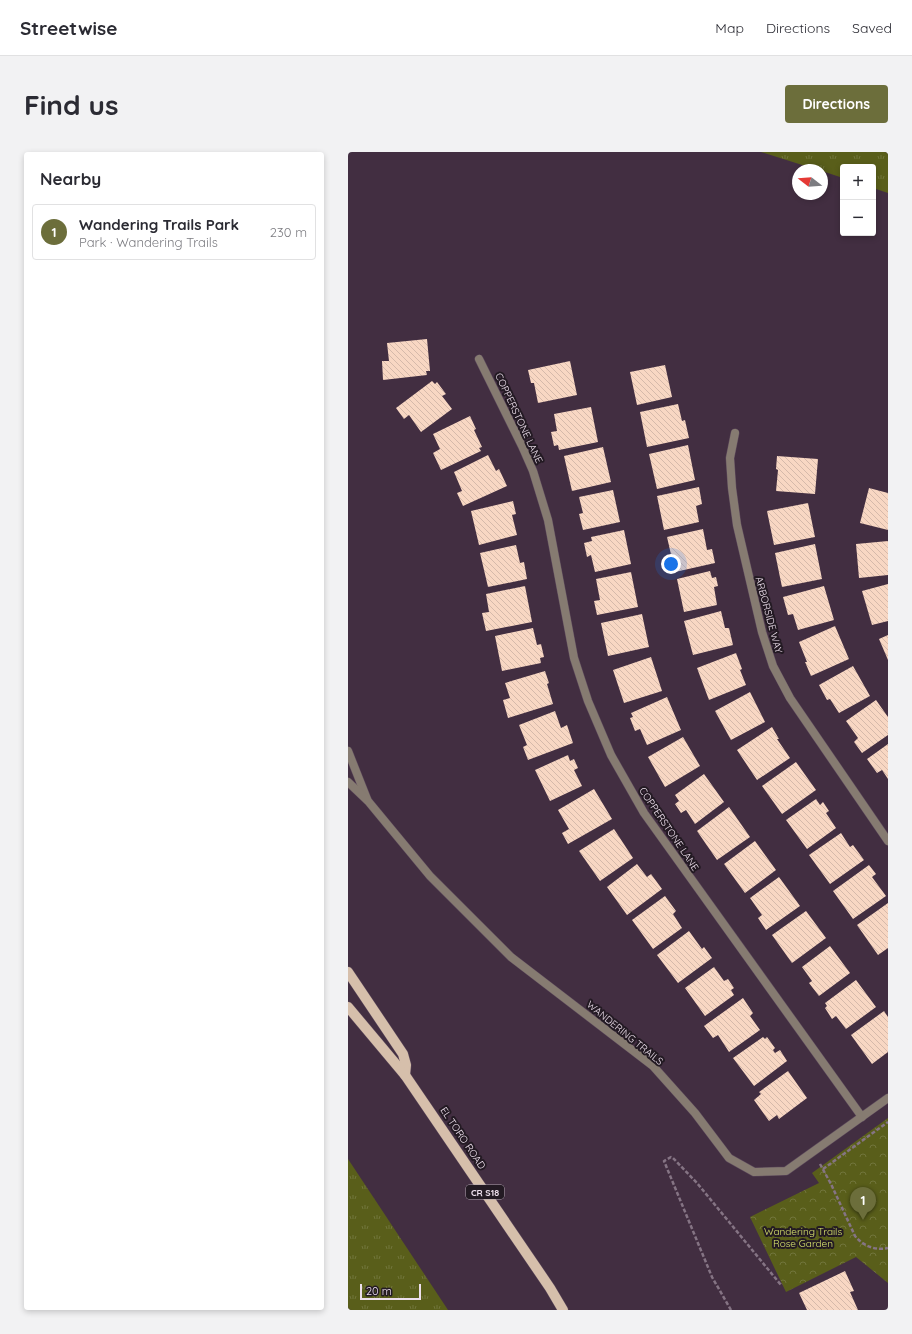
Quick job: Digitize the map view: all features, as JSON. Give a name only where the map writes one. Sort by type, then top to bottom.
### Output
[{"type":"main road","points":[[348,972],[403,1054],[406,1065],[405,1074]]},
{"type":"main road","name":"EL TORO ROAD","points":[[348,1007],[405,1074],[563,1310]]},
{"type":"street","name":"COPPERSTONE LANE","points":[[479,359],[533,471],[548,520],[574,658],[588,701],[611,755],[644,813],[862,1117]]},
{"type":"street","name":"ARBORSIDE WAY","points":[[735,432],[730,458],[737,525],[762,632],[773,666],[790,698],[888,841]]},
{"type":"street","name":"WANDERING TRAILS","points":[[348,751],[368,801]]},
{"type":"street","name":"WANDERING TRAILS","points":[[348,782],[368,801],[430,876],[511,957],[653,1066],[695,1113],[729,1158],[754,1172],[786,1171],[888,1098]]},
{"type":"path","points":[[823,1169],[888,1122]]},
{"type":"path","points":[[812,1152],[823,1169],[858,1240],[875,1249],[888,1248]]},
{"type":"path","points":[[731,1310],[712,1277],[664,1161],[671,1156],[697,1183],[781,1285],[782,1284]]},
{"type":"green space","points":[[761,152],[888,152],[888,193],[876,189],[876,164],[840,164],[840,177],[828,173],[828,164],[799,164]]},
{"type":"green space","name":"Wandering Trails Rose Garden","points":[[888,1118],[888,1283],[856,1257],[786,1292],[750,1217],[819,1183],[812,1173]]},
{"type":"green space","points":[[348,1159],[448,1310],[348,1310]]},
{"type":"building","points":[[427,339],[430,371],[426,371],[427,375],[383,380],[382,361],[389,361],[387,343]]},
{"type":"building","points":[[570,361],[577,395],[538,403],[534,383],[531,383],[528,370]]},
{"type":"building","points":[[665,365],[672,397],[637,405],[630,372]]},
{"type":"building","points":[[432,381],[435,384],[437,382],[446,394],[442,396],[452,409],[421,432],[409,415],[404,419],[396,408]]},
{"type":"building","points":[[678,404],[682,421],[685,420],[689,438],[647,447],[640,412]]},
{"type":"building","points":[[591,407],[598,442],[559,450],[558,445],[554,446],[551,432],[557,431],[554,414]]},
{"type":"building","points":[[470,416],[476,429],[474,430],[482,447],[479,448],[481,451],[441,470],[433,453],[440,449],[433,434]]},
{"type":"building","points":[[688,445],[695,480],[657,489],[649,454]]},
{"type":"building","points":[[603,447],[611,482],[572,491],[564,456]]},
{"type":"building","points":[[488,455],[496,471],[499,469],[507,486],[463,506],[457,493],[462,491],[454,472]]},
{"type":"building","points":[[777,456],[818,459],[815,494],[776,491],[778,470],[776,469]]},
{"type":"building","points":[[699,487],[702,504],[696,506],[699,522],[664,530],[657,496]]},
{"type":"building","points":[[869,488],[888,493],[888,530],[860,523]]},
{"type":"building","points":[[613,490],[620,522],[583,530],[579,514],[583,513],[579,497]]},
{"type":"building","points":[[513,501],[516,514],[512,515],[517,535],[479,545],[471,511]]},
{"type":"building","points":[[808,503],[815,537],[774,545],[767,511]]},
{"type":"building","points":[[703,529],[707,550],[712,549],[715,563],[675,572],[667,537]]},
{"type":"building","points":[[624,530],[631,564],[595,572],[591,555],[587,557],[584,543],[592,541],[591,537]]},
{"type":"building","points":[[888,541],[888,575],[859,578],[856,544]]},
{"type":"building","points":[[815,544],[822,579],[782,587],[775,553]]},
{"type":"building","points":[[516,545],[520,563],[524,562],[527,579],[488,587],[480,553]]},
{"type":"building","points":[[710,571],[712,578],[716,577],[718,586],[714,587],[717,605],[684,612],[677,579]]},
{"type":"building","points":[[631,572],[638,607],[597,615],[594,601],[600,600],[596,579]]},
{"type":"building","points":[[888,584],[888,621],[872,625],[862,591]]},
{"type":"building","points":[[525,586],[532,622],[486,631],[482,613],[489,612],[486,594]]},
{"type":"building","points":[[824,586],[834,620],[798,630],[793,614],[788,615],[783,597]]},
{"type":"building","points":[[721,611],[725,628],[729,628],[733,645],[693,655],[684,621]]},
{"type":"building","points":[[642,614],[649,647],[608,656],[601,623]]},
{"type":"building","points":[[835,626],[849,659],[811,676],[799,642]]},
{"type":"building","points":[[533,628],[537,645],[541,644],[544,657],[540,658],[541,663],[502,671],[495,636]]},
{"type":"building","points":[[888,635],[888,660],[879,639]]},
{"type":"building","points":[[736,653],[742,669],[740,670],[746,685],[709,700],[697,668]]},
{"type":"building","points":[[651,657],[662,691],[624,703],[613,670]]},
{"type":"building","points":[[853,666],[870,696],[839,713],[830,699],[827,700],[819,685]]},
{"type":"building","points":[[545,671],[553,704],[508,718],[503,700],[510,698],[505,683]]},
{"type":"building","points":[[750,692],[765,722],[731,740],[715,711]]},
{"type":"building","points":[[667,697],[681,730],[647,745],[640,729],[635,731],[630,718],[633,717],[631,713]]},
{"type":"building","points":[[876,700],[888,717],[888,735],[862,753],[854,742],[858,738],[846,721]]},
{"type":"building","points":[[555,711],[561,728],[567,725],[573,743],[528,760],[523,747],[527,745],[519,725]]},
{"type":"building","points":[[772,727],[779,739],[777,739],[790,758],[757,780],[737,750]]},
{"type":"building","points":[[683,737],[700,766],[665,787],[648,757]]},
{"type":"building","points":[[888,744],[888,779],[882,770],[877,773],[867,759]]},
{"type":"building","points":[[568,755],[570,761],[574,759],[578,768],[574,770],[582,786],[550,801],[535,770]]},
{"type":"building","points":[[796,762],[816,790],[782,814],[762,786]]},
{"type":"building","points":[[704,774],[724,802],[695,824],[686,810],[681,813],[675,804],[679,801],[675,795]]},
{"type":"building","points":[[594,789],[612,819],[568,844],[562,833],[569,829],[558,810]]},
{"type":"building","points":[[816,799],[820,805],[823,802],[829,811],[826,813],[836,828],[807,849],[786,820]]},
{"type":"building","points":[[729,807],[750,837],[717,860],[697,831]]},
{"type":"building","points":[[614,829],[633,858],[600,881],[579,851]]},
{"type":"building","points":[[841,833],[850,847],[853,845],[864,860],[830,884],[809,855]]},
{"type":"building","points":[[755,841],[776,870],[745,893],[724,864]]},
{"type":"building","points":[[637,864],[647,877],[651,874],[662,889],[627,915],[607,887]]},
{"type":"building","points":[[869,865],[876,874],[872,877],[886,896],[853,919],[833,891]]},
{"type":"building","points":[[779,877],[800,906],[766,930],[758,918],[762,915],[750,898]]},
{"type":"building","points":[[665,896],[676,911],[673,914],[682,928],[653,949],[632,920]]},
{"type":"building","points":[[888,903],[888,948],[878,955],[857,925]]},
{"type":"building","points":[[806,911],[826,938],[792,963],[772,935]]},
{"type":"building","points":[[689,931],[702,949],[704,947],[712,958],[678,983],[657,955]]},
{"type":"building","points":[[830,946],[850,973],[819,996],[809,983],[812,981],[802,967]]},
{"type":"building","points":[[714,967],[724,981],[728,979],[734,988],[731,990],[734,995],[705,1016],[685,988]]},
{"type":"building","points":[[856,980],[876,1007],[846,1029],[836,1016],[832,1019],[825,1008],[827,1006],[825,1003]]},
{"type":"building","points":[[743,998],[753,1013],[750,1016],[760,1030],[729,1052],[718,1035],[713,1038],[704,1026]]},
{"type":"building","points":[[884,1011],[888,1017],[888,1052],[872,1064],[851,1035]]},
{"type":"building","points":[[763,1037],[765,1039],[767,1037],[775,1048],[773,1050],[775,1053],[780,1050],[787,1061],[754,1086],[733,1058]]},
{"type":"building","points":[[788,1071],[807,1098],[779,1119],[777,1115],[769,1121],[754,1100],[761,1094],[759,1092]]},
{"type":"building","points":[[845,1271],[854,1291],[850,1292],[858,1310],[807,1310],[799,1293]]},
{"type":"place","name":"Wandering Trails Park","points":[[863,1220]]}]
